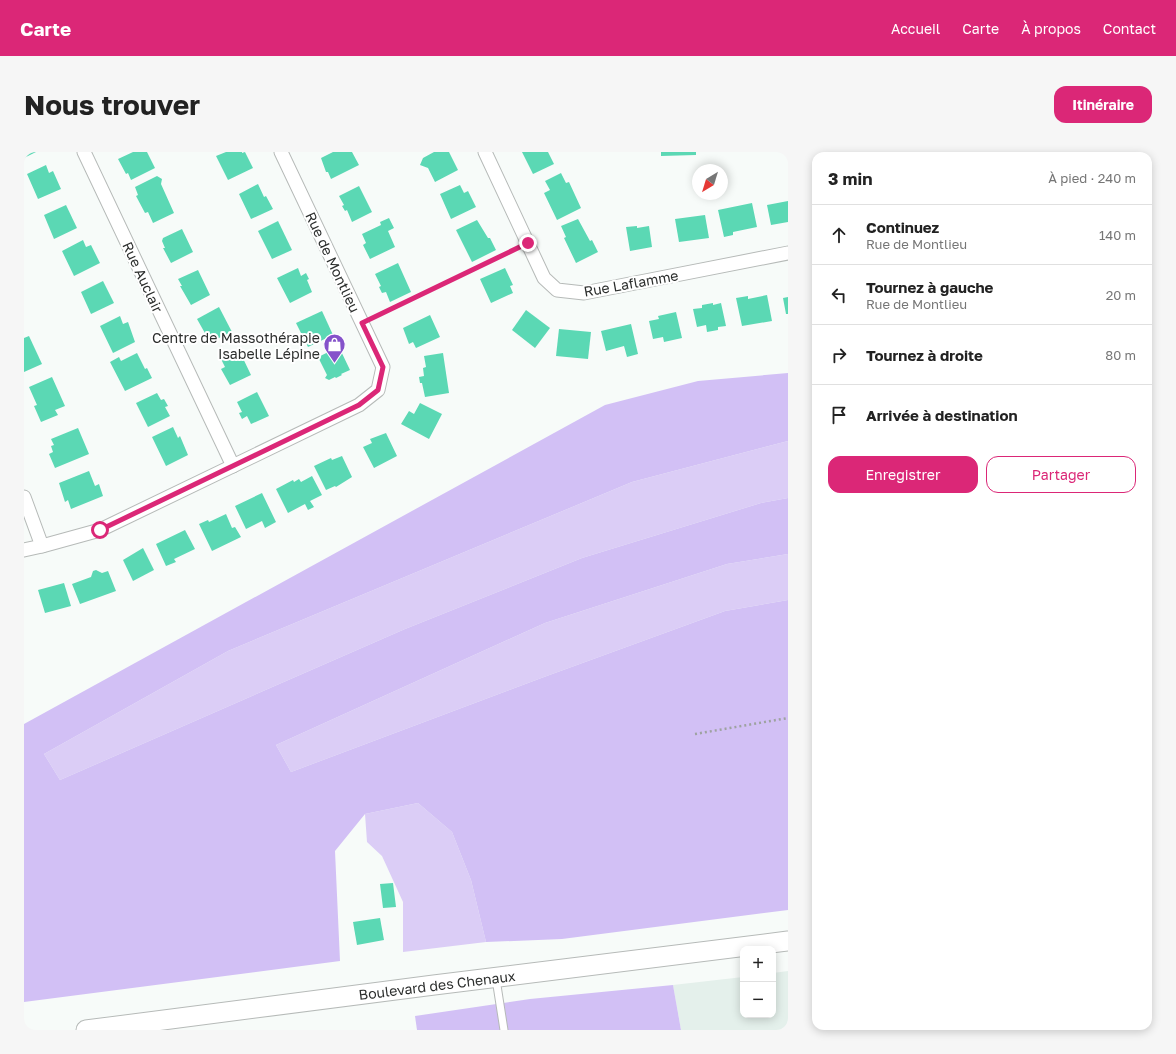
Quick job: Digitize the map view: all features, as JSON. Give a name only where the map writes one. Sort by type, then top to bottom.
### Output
[{"type":"main road","name":"Boulevard des Chenaux","points":[[86,1030],[788,941]]},
{"type":"street","name":"Rue Auclair","points":[[84,152],[233,466]]},
{"type":"street","name":"Rue de Montlieu","points":[[24,550],[100,530],[359,405],[378,390],[383,367],[280,152]]},
{"type":"street","name":"Rue Laflamme","points":[[485,152],[544,278],[557,290],[584,293],[788,252]]},
{"type":"street","points":[[24,497],[42,546]]},
{"type":"lane","points":[[496,977],[504,1030]]},
{"type":"path","points":[[362,323],[528,243]]},
{"type":"path","points":[[695,734],[788,718]]},
{"type":"shaded area","points":[[788,373],[788,441],[632,482],[228,651],[44,754],[60,780],[405,629],[582,558],[761,503],[788,498],[788,554],[727,564],[545,623],[276,745],[291,772],[725,611],[788,600],[788,910],[562,939],[486,942],[471,880],[452,832],[418,803],[365,814],[335,851],[340,961],[24,1002],[24,724],[605,405],[698,381]]},
{"type":"shaded area","points":[[788,441],[788,498],[761,503],[582,558],[405,629],[60,780],[44,754],[228,651],[632,482]]},
{"type":"shaded area","points":[[788,554],[788,600],[725,611],[291,772],[276,745],[545,623],[727,564]]},
{"type":"shaded area","points":[[418,803],[452,832],[471,880],[486,942],[403,952],[403,902],[382,856],[367,842],[365,814]]},
{"type":"shaded area","points":[[788,971],[788,1030],[681,1030],[673,985],[740,977],[740,1018],[776,1018],[776,973]]},
{"type":"shaded area","points":[[673,985],[681,1030],[417,1030],[415,1016],[530,999]]},
{"type":"building","points":[[24,152],[36,152],[24,158]]},
{"type":"building","points":[[133,152],[147,152],[155,168],[131,180],[118,159]]},
{"type":"building","points":[[226,152],[245,152],[253,168],[228,180],[216,156]]},
{"type":"building","points":[[333,152],[352,152],[359,165],[331,179],[328,172],[326,172],[321,158]]},
{"type":"building","points":[[434,152],[449,152],[458,170],[435,182],[428,168],[420,165],[423,158]]},
{"type":"building","points":[[522,152],[548,152],[554,164],[533,174]]},
{"type":"building","points":[[661,152],[696,152],[696,155],[661,156]]},
{"type":"building","points":[[46,165],[49,173],[53,171],[61,189],[38,199],[27,174]]},
{"type":"building","points":[[561,173],[566,183],[569,182],[581,208],[557,220],[544,193],[550,190],[545,181]]},
{"type":"building","points":[[157,176],[162,179],[161,184],[174,213],[153,223],[148,212],[145,213],[136,196],[138,195],[135,187]]},
{"type":"building","points":[[258,184],[264,197],[266,196],[273,209],[251,219],[239,194]]},
{"type":"building","points":[[460,185],[464,193],[468,191],[476,207],[451,219],[440,194]]},
{"type":"building","points":[[359,186],[372,212],[352,222],[347,210],[345,211],[342,206],[344,205],[339,196]]},
{"type":"building","points":[[788,201],[788,222],[771,225],[767,205]]},
{"type":"building","points":[[752,203],[757,227],[733,232],[733,235],[724,237],[718,210]]},
{"type":"building","points":[[66,205],[77,228],[54,239],[44,215]]},
{"type":"building","points":[[705,215],[709,238],[679,242],[675,219]]},
{"type":"building","points":[[389,218],[394,228],[388,231],[395,247],[370,259],[363,245],[366,243],[362,234],[381,225],[380,222]]},
{"type":"building","points":[[578,219],[598,252],[576,263],[564,238],[566,237],[561,226]]},
{"type":"building","points":[[477,220],[488,238],[490,238],[496,250],[472,262],[456,230]]},
{"type":"building","points":[[278,221],[292,250],[272,259],[258,231]]},
{"type":"building","points":[[637,226],[637,228],[649,226],[652,247],[630,251],[626,227]]},
{"type":"building","points":[[182,229],[193,252],[171,263],[163,248],[165,248],[162,241],[163,238]]},
{"type":"building","points":[[83,240],[86,247],[91,245],[100,263],[74,276],[62,251]]},
{"type":"building","points":[[398,263],[411,292],[390,302],[386,292],[382,293],[379,287],[381,286],[375,274]]},
{"type":"building","points":[[298,268],[301,276],[306,273],[312,292],[290,303],[277,278]]},
{"type":"building","points":[[505,268],[513,285],[510,286],[513,293],[491,303],[480,279]]},
{"type":"building","points":[[198,270],[210,295],[191,305],[180,286],[182,286],[178,279]]},
{"type":"building","points":[[103,281],[114,303],[91,314],[81,292]]},
{"type":"building","points":[[767,295],[772,321],[742,326],[736,298],[748,296],[748,299]]},
{"type":"building","points":[[788,297],[788,314],[786,314],[783,298]]},
{"type":"building","points":[[713,303],[713,305],[721,303],[726,326],[718,327],[718,330],[707,332],[706,325],[697,327],[693,309],[702,308],[702,305]]},
{"type":"building","points":[[219,307],[232,332],[210,342],[197,319]]},
{"type":"building","points":[[526,310],[550,328],[535,348],[512,330]]},
{"type":"building","points":[[322,311],[333,335],[308,347],[296,323]]},
{"type":"building","points":[[676,312],[682,338],[664,342],[663,337],[653,339],[649,321],[659,319],[658,316]]},
{"type":"building","points":[[430,315],[440,337],[416,348],[413,342],[409,344],[403,328]]},
{"type":"building","points":[[120,316],[123,324],[128,322],[135,342],[113,353],[100,326]]},
{"type":"building","points":[[631,324],[638,354],[627,357],[624,346],[606,351],[601,331]]},
{"type":"building","points":[[559,329],[591,332],[588,359],[556,356]]},
{"type":"building","points":[[29,336],[42,364],[24,372],[24,338]]},
{"type":"building","name":"Centre de Massothérapie Isabelle Lépine","points":[[339,347],[350,370],[336,378],[335,377],[329,380],[325,378],[327,375],[318,357]]},
{"type":"building","points":[[239,350],[251,375],[230,385],[221,369],[225,367],[221,359]]},
{"type":"building","points":[[137,353],[145,369],[147,368],[152,378],[125,391],[110,362],[119,357],[121,361]]},
{"type":"building","points":[[443,353],[449,393],[425,397],[419,377],[424,376],[423,368],[426,367],[424,356]]},
{"type":"building","points":[[52,377],[65,406],[55,410],[58,415],[41,422],[34,406],[37,405],[29,387]]},
{"type":"building","points":[[257,392],[269,416],[251,424],[247,416],[242,419],[239,413],[242,412],[237,402]]},
{"type":"building","points":[[157,393],[161,400],[164,399],[168,406],[165,407],[170,416],[148,427],[136,403]]},
{"type":"building","points":[[420,403],[442,414],[429,439],[401,424],[409,411],[414,414]]},
{"type":"building","points":[[173,427],[178,438],[180,436],[188,455],[166,466],[152,437]]},
{"type":"building","points":[[78,428],[89,454],[55,468],[49,454],[53,452],[51,446],[54,445],[51,439]]},
{"type":"building","points":[[386,433],[397,456],[374,468],[363,447],[372,443],[370,439]]},
{"type":"building","points":[[342,456],[352,477],[336,487],[335,486],[326,490],[314,466],[331,458],[332,460]]},
{"type":"building","points":[[89,471],[95,486],[99,484],[103,496],[71,509],[68,500],[65,502],[59,483]]},
{"type":"building","points":[[312,476],[322,495],[310,501],[314,507],[308,510],[305,504],[288,513],[276,489],[293,480],[294,482],[299,479],[301,482]]},
{"type":"building","points":[[262,493],[276,522],[265,528],[262,521],[246,529],[235,506]]},
{"type":"building","points":[[226,514],[232,528],[235,527],[241,537],[212,551],[199,524],[208,520],[209,522]]},
{"type":"building","points":[[185,530],[195,549],[174,559],[176,562],[166,566],[156,544]]},
{"type":"building","points":[[143,548],[154,570],[133,581],[123,560]]},
{"type":"building","points":[[96,570],[102,573],[108,571],[116,591],[80,604],[72,584],[91,577],[93,571]]},
{"type":"building","points":[[64,583],[71,606],[45,613],[38,590]]},
{"type":"building","points":[[393,883],[396,907],[383,908],[380,884]]},
{"type":"building","points":[[380,918],[384,940],[357,945],[353,922]]},
{"type":"place","name":"Centre de Massothérapie Isabelle Lépine","points":[[335,364]]},
{"type":"route","points":[[100,530],[359,405],[378,390],[383,367],[362,323],[528,243]]}]
